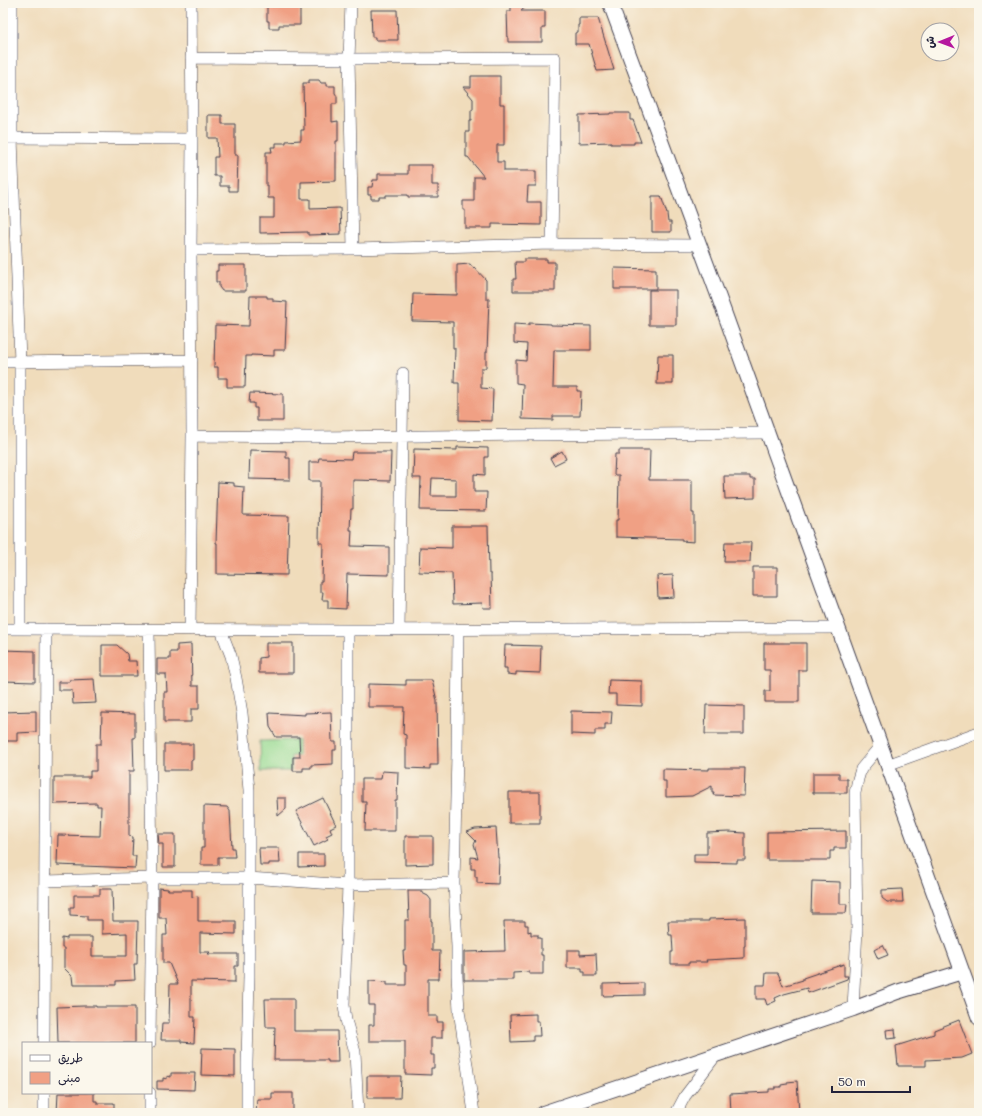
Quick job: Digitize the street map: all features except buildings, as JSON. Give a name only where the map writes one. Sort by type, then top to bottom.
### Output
[{"type":"street","points":[[12,3],[7,138],[20,362],[20,629]]},
{"type":"street","points":[[190,630],[192,436],[191,3]]},
{"type":"street","points":[[351,3],[350,59],[353,249]]},
{"type":"street","points":[[610,3],[979,1018]]},
{"type":"street","points":[[191,58],[555,58],[552,244]]},
{"type":"street","points":[[7,138],[192,139]]},
{"type":"street","points":[[191,250],[353,249],[552,244],[699,245]]},
{"type":"street","points":[[3,362],[192,360]]},
{"type":"street","points":[[399,630],[403,373]]},
{"type":"street","points":[[192,436],[308,437],[767,433]]},
{"type":"street","points":[[3,629],[458,630],[837,628]]},
{"type":"street","points":[[44,1042],[46,629]]},
{"type":"street","points":[[149,630],[152,878],[150,1042]]},
{"type":"street","points":[[221,630],[231,656],[236,678],[242,713],[249,790],[248,1113]]},
{"type":"street","points":[[348,630],[348,885],[344,1005],[346,1020],[355,1052],[358,1113]]},
{"type":"street","points":[[458,630],[454,883],[457,976],[460,1010],[474,1113]]},
{"type":"street","points":[[887,765],[979,732]]},
{"type":"street","points":[[853,1010],[857,929],[856,793],[861,769],[880,746]]},
{"type":"street","points":[[45,881],[152,878],[249,878],[348,885],[454,883]]},
{"type":"street","points":[[543,1113],[853,1010],[897,992],[962,972]]},
{"type":"street","points":[[676,1113],[685,1096],[717,1054]]},
{"type":"street","points":[[44,1094],[44,1113]]},
{"type":"street","points":[[150,1094],[150,1113]]},
{"type":"green space","points":[[298,740],[298,756],[291,756],[291,771],[261,771],[260,741]]}]
